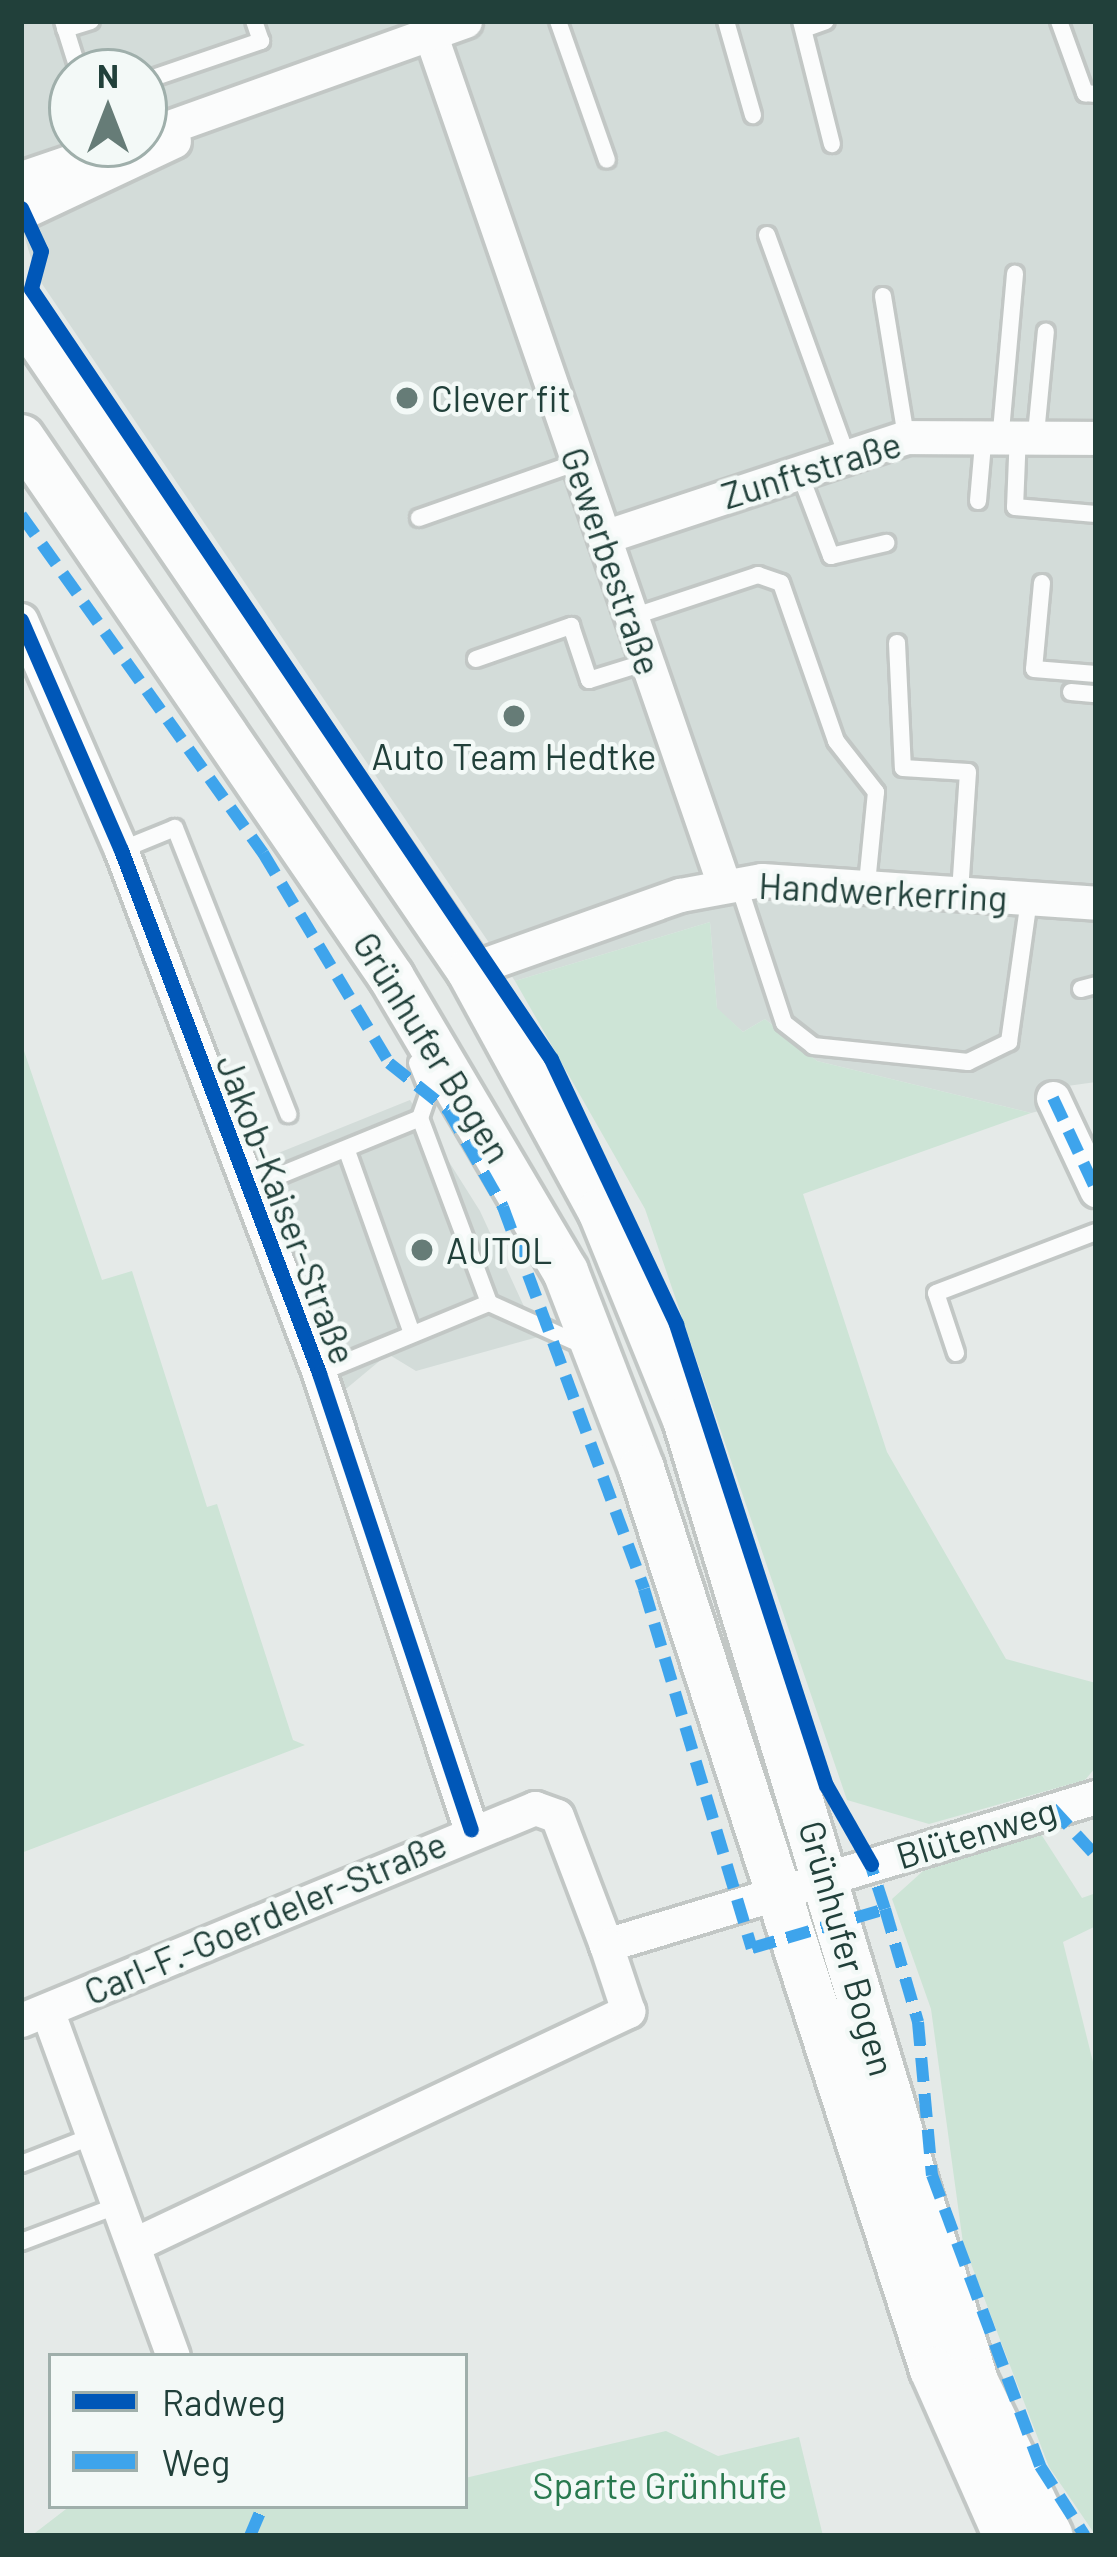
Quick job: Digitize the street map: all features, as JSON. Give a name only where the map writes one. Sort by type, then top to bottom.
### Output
[{"type":"main road","name":"Grünhufer Bogen","points":[[21,313],[469,970],[557,1122],[653,1333],[829,1876],[975,2381],[1051,2536]]},
{"type":"main road","name":"Grünhufer Bogen","points":[[21,436],[391,977],[531,1204],[601,1357],[780,1892],[932,2369],[1006,2536]]},
{"type":"street","points":[[21,213],[295,83],[417,31],[465,21]]},
{"type":"street","name":"Gewerbestraße","points":[[417,31],[731,884]]},
{"type":"street","points":[[168,128],[295,83]]},
{"type":"street","name":"Zunftstraße","points":[[604,537],[845,451],[906,437],[1010,432],[1096,438]]},
{"type":"street","name":"Jakob-Kaiser-Straße","points":[[21,620],[121,850],[244,1190],[319,1373],[471,1829]]},
{"type":"street","name":"Handwerkerring","points":[[469,970],[731,884],[867,884],[1096,903]]},
{"type":"street","points":[[1053,1098],[1096,1190]]},
{"type":"street","name":"Blütenweg","points":[[606,1945],[1096,1797]]},
{"type":"street","name":"Carl-F.-Goerdeler-Straße","points":[[134,2245],[628,2011],[557,1816],[535,1808],[471,1829],[34,2015],[93,2136],[172,2353]]},
{"type":"lane","points":[[64,25],[92,21]]},
{"type":"lane","points":[[168,73],[261,41],[254,21]]},
{"type":"lane","points":[[558,21],[608,160]]},
{"type":"lane","points":[[725,21],[753,115]]},
{"type":"lane","points":[[826,21],[802,25],[804,67],[832,144]]},
{"type":"lane","points":[[1059,21],[1085,93],[1096,94]]},
{"type":"lane","points":[[767,235],[845,451]]},
{"type":"lane","points":[[1015,274],[1010,432],[1015,507],[1096,514]]},
{"type":"lane","points":[[884,296],[906,437]]},
{"type":"lane","points":[[978,501],[1010,432],[1046,331]]},
{"type":"lane","points":[[419,518],[578,463]]},
{"type":"lane","points":[[798,469],[831,556],[886,543]]},
{"type":"lane","points":[[632,617],[758,575],[781,583],[836,741],[876,792],[867,884]]},
{"type":"lane","points":[[1042,583],[1034,669],[1096,674]]},
{"type":"lane","points":[[476,659],[571,626],[589,680],[647,662]]},
{"type":"lane","points":[[897,643],[902,768],[968,772],[960,894]]},
{"type":"lane","points":[[1071,692],[1096,694]]},
{"type":"lane","points":[[121,850],[175,828],[288,1114]]},
{"type":"lane","points":[[731,884],[784,1023],[813,1046],[968,1062],[1010,1042],[1029,899]]},
{"type":"lane","points":[[391,977],[382,1006],[425,1077],[420,1118],[489,1304]]},
{"type":"lane","points":[[244,1190],[420,1118]]},
{"type":"lane","points":[[346,1151],[411,1330]]},
{"type":"lane","points":[[956,1353],[936,1293],[1096,1232]]},
{"type":"lane","points":[[319,1373],[411,1330],[489,1304],[551,1324],[601,1357]]},
{"type":"lane","points":[[21,2164],[93,2136]]},
{"type":"lane","points":[[21,2242],[119,2205]]},
{"type":"shaded area","points":[[21,21],[1096,21],[1096,1082],[1060,1087],[1063,1105],[1031,1113],[817,1061],[765,1019],[743,1032],[717,1009],[710,922],[515,981],[36,275],[21,225]]},
{"type":"shaded area","points":[[410,1100],[480,1211],[538,1337],[416,1371],[388,1354],[335,1398],[256,1162]]},
{"type":"green space","points":[[710,922],[717,1008],[743,1032],[765,1019],[817,1061],[1031,1113],[803,1194],[887,1452],[1006,1659],[1096,1683],[1096,1767],[1085,1780],[929,1824],[847,1800],[645,1209],[515,981]]},
{"type":"green space","points":[[23,1048],[102,1280],[132,1271],[207,1507],[217,1504],[293,1740],[305,1745],[21,1853]]},
{"type":"green space","points":[[1041,1834],[1082,1898],[1096,1893],[1096,1926],[1063,1942],[1096,2074],[1096,2536],[1049,2467],[963,2243],[931,2009],[892,1899],[923,1871]]},
{"type":"green space","name":"Sparte Grünhufe","points":[[666,2431],[718,2456],[799,2437],[823,2536],[31,2536],[66,2509],[468,2509],[468,2477]]},
{"type":"marked path","points":[[21,515],[263,853],[389,1063],[448,1110],[503,1207],[644,1589],[752,1948],[885,1909],[868,1857]]},
{"type":"marked path","points":[[1053,1098],[1096,1190]]},
{"type":"marked path","points":[[1052,1808],[1096,1856]]},
{"type":"marked path","points":[[885,1909],[918,2022],[932,2175],[1040,2466],[1085,2536]]},
{"type":"marked path","points":[[250,2536],[262,2509]]},
{"type":"cycle path","points":[[21,208],[41,251],[31,289],[551,1059],[676,1324],[826,1785],[871,1864]]},
{"type":"cycle path","points":[[21,620],[121,850],[319,1373],[471,1829]]},
{"type":"place","name":"Clever fit","points":[[407,398]]},
{"type":"place","name":"Auto Team Hedtke","points":[[514,716]]},
{"type":"place","name":"AUTOL","points":[[422,1250]]}]
